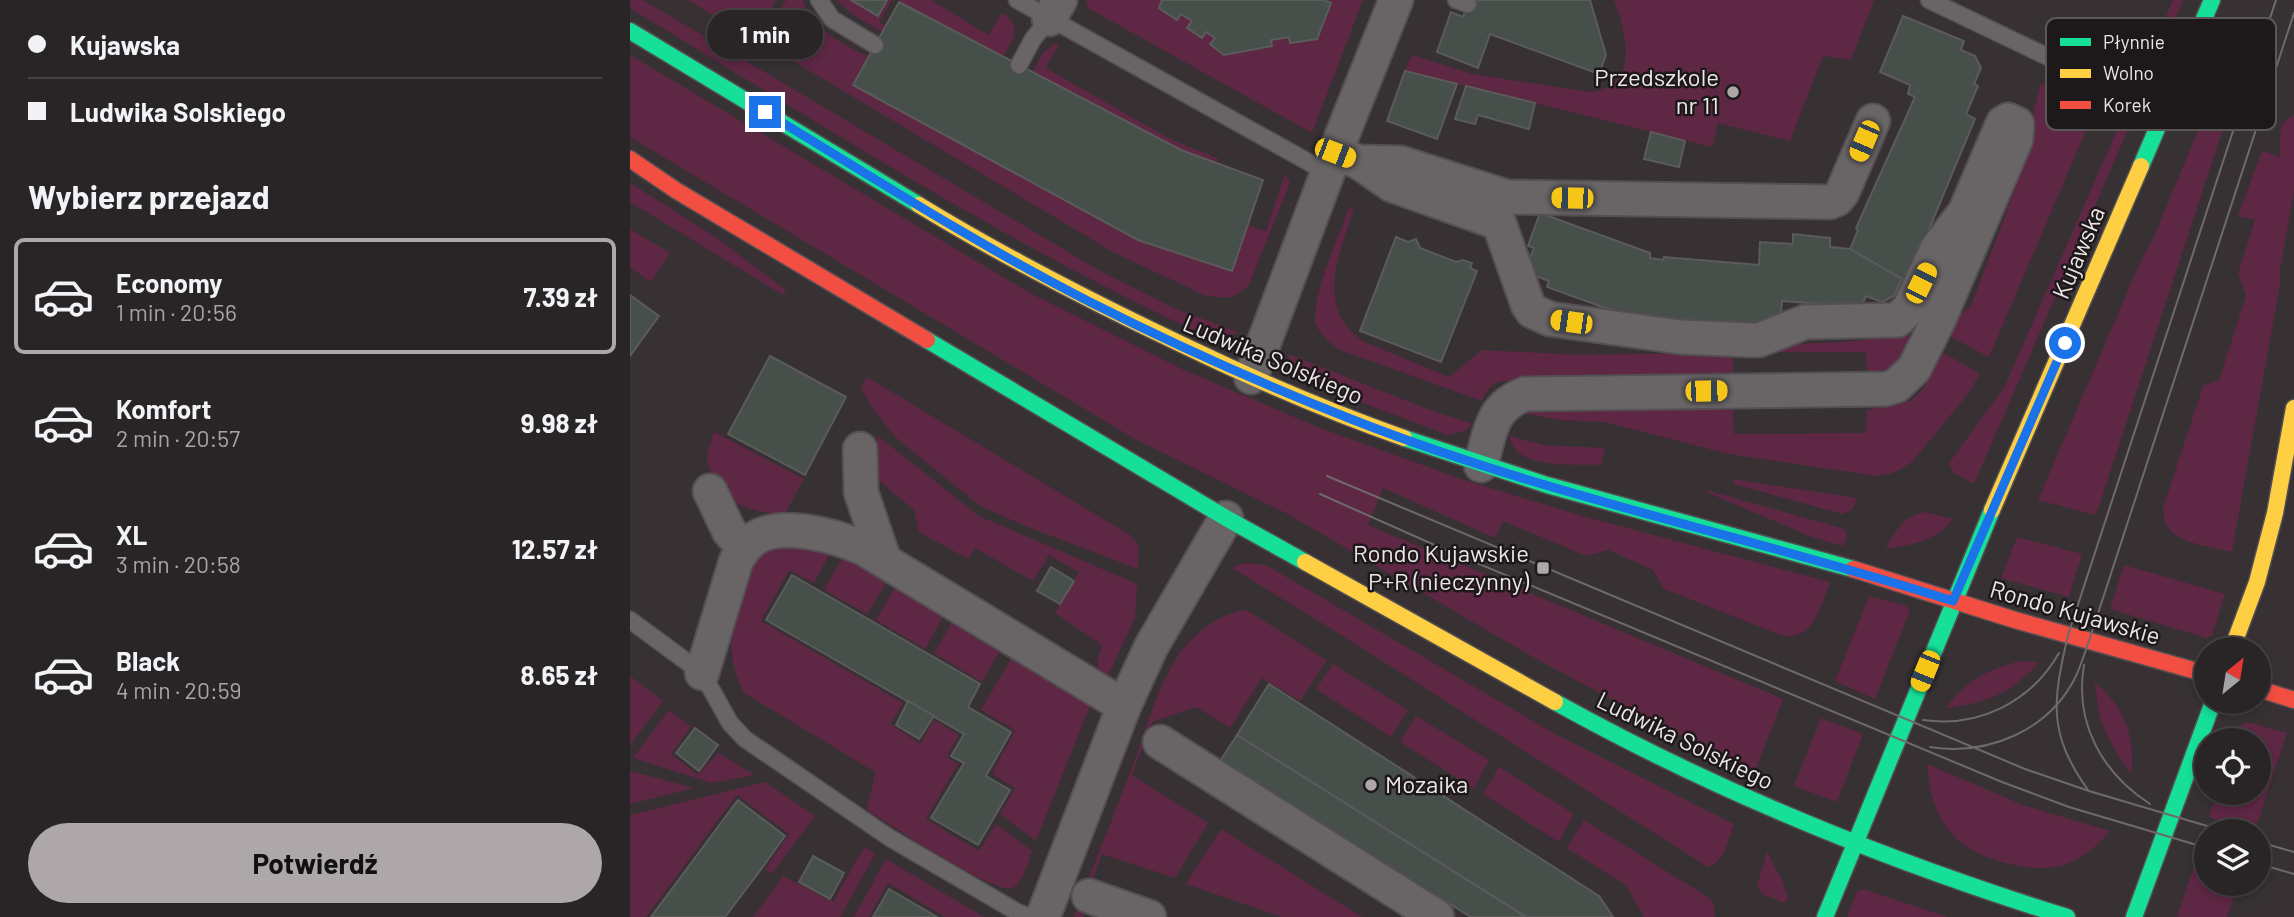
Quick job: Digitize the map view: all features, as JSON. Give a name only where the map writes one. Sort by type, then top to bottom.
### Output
[{"type":"street","points":[[1251,377],[1341,163],[1396,0]]},
{"type":"street","name":"Kujawska","points":[[2205,18],[2212,0]]},
{"type":"street","name":"Ludwika Solskiego","points":[[630,31],[1014,261],[1103,308],[1251,377],[1352,419],[1481,465],[1857,570],[1953,601]]},
{"type":"street","points":[[1341,163],[1392,185],[1499,223],[1528,305],[1539,315],[1550,319],[1680,337],[1759,340],[1805,322],[1897,320],[1903,316],[1909,309],[1937,249],[1965,212],[2003,123],[2008,120],[2017,124],[2016,139],[1930,337],[1914,369],[1896,386],[1885,389],[1525,394],[1507,403],[1494,418],[1481,465]]},
{"type":"street","points":[[1341,163],[1400,163],[1507,197],[1830,202],[1842,193],[1873,121]]},
{"type":"street","name":"Kujawska","points":[[1953,601],[2158,130]]},
{"type":"street","name":"Ludwika Solskiego","points":[[630,159],[677,191],[1226,518],[1570,710],[1731,792],[1856,844]]},
{"type":"street","points":[[2236,637],[2257,582],[2275,513],[2294,408]]},
{"type":"street","points":[[860,449],[861,492],[884,560]]},
{"type":"street","points":[[710,491],[729,531],[744,548]]},
{"type":"street","points":[[1043,917],[1124,706],[1152,647],[1226,518]]},
{"type":"street","points":[[702,673],[736,561],[754,538],[766,533],[788,530],[842,539],[884,560],[1124,706]]},
{"type":"street","name":"Rondo Kujawskie","points":[[1856,844],[1953,601],[2194,670]]},
{"type":"street","points":[[2272,693],[2294,700]]},
{"type":"street","points":[[2134,917],[2209,714]]},
{"type":"street","points":[[1160,742],[1437,917]]},
{"type":"street","points":[[1825,917],[1856,844],[1999,896],[2067,917]]},
{"type":"street","points":[[1089,896],[1149,917]]},
{"type":"lane","points":[[820,0],[832,19],[875,45]]},
{"type":"lane","points":[[1017,0],[1055,10],[1341,163]]},
{"type":"lane","points":[[1929,0],[2046,56]]},
{"type":"lane","points":[[1019,65],[1033,39],[1055,10]]},
{"type":"lane","points":[[630,620],[702,673],[730,723],[745,739],[890,838],[1030,917]]},
{"type":"shaded area","points":[[630,0],[643,0],[1102,272],[1174,308],[1240,333],[1217,338],[1208,337],[1059,263],[914,181],[630,8]]},
{"type":"shaded area","points":[[688,0],[776,0],[752,39]]},
{"type":"shaded area","points":[[786,0],[803,0],[813,20],[829,35],[869,57],[854,85],[1138,240],[1232,271],[1248,225],[1266,231],[1285,174],[1290,183],[1249,285],[1230,298],[1206,296],[1113,252],[761,42]]},
{"type":"shaded area","points":[[837,0],[851,0],[877,16],[887,0],[892,0],[879,22],[885,26],[882,32],[852,14]]},
{"type":"shaded area","points":[[931,0],[988,35],[1002,13],[1012,23],[1013,39],[1003,57],[899,2]]},
{"type":"shaded area","points":[[1086,0],[1162,0],[1159,8],[1176,20],[1181,14],[1192,21],[1187,28],[1201,38],[1206,32],[1215,38],[1211,44],[1272,46],[1271,40],[1289,37],[1291,43],[1317,39],[1331,4],[1324,0],[1363,0],[1312,133],[1088,8]]},
{"type":"shaded area","name":"Przedszkole nr 11","points":[[1614,0],[1874,0],[1851,60],[1823,56],[1790,141],[1718,123],[1712,147],[1405,71],[1412,55],[1472,74],[1590,92],[1606,88],[1617,80],[1626,56],[1622,27]]},
{"type":"shaded area","points":[[2173,0],[2183,0],[2176,18],[2165,18]]},
{"type":"shaded area","points":[[1054,44],[1059,44],[1046,68],[1170,139],[1219,159],[1216,163],[1181,150],[1033,72],[1043,53]]},
{"type":"shaded area","points":[[630,55],[1028,292],[1186,371],[1320,428],[1467,481],[1586,517],[1830,582],[1820,610],[1811,625],[1805,631],[1786,637],[1664,589],[1653,570],[1608,550],[1586,556],[1503,521],[1495,538],[1383,488],[1368,525],[1783,699],[1755,771],[1697,744],[1538,660],[1286,513],[1135,439],[630,137]]},
{"type":"shaded area","points":[[2041,83],[2046,85],[2046,130],[2086,130],[1989,357],[1945,334],[1950,322],[1971,306],[2021,173],[2023,152]]},
{"type":"shaded area","points":[[2294,115],[2294,190],[2280,285],[2232,552],[2198,544],[2177,535],[2169,529],[2164,520],[2163,508],[2203,386],[2219,380],[2246,296],[2238,273],[2255,220],[2238,216],[2262,151],[2280,157],[2282,127],[2288,118]]},
{"type":"shaded area","points":[[2117,130],[2127,130],[1974,484],[1954,473],[1949,463],[2004,388]]},
{"type":"shaded area","points":[[2198,130],[2223,130],[2096,515],[2038,500],[2142,258],[2153,239]]},
{"type":"shaded area","points":[[630,183],[714,236],[786,290],[783,295],[630,202]]},
{"type":"shaded area","points":[[1349,208],[1354,209],[1337,262],[1335,298],[1349,329],[1365,342],[1449,377],[1482,350],[1583,355],[1733,352],[1733,379],[1502,381],[1489,388],[1482,401],[1343,351],[1331,344],[1320,332],[1315,314],[1326,267]]},
{"type":"shaded area","points":[[630,229],[670,253],[651,282],[630,267]]},
{"type":"shaded area","points":[[1910,335],[1896,363],[1877,373],[1867,374],[1866,352],[1765,352],[1789,344]]},
{"type":"shaded area","points":[[1939,350],[1980,374],[1967,395],[1913,461],[1896,472],[1876,476],[1729,454],[1604,422],[1559,420],[1523,413],[1534,407],[1729,408],[1733,411],[1734,434],[1866,433],[1867,410],[1911,401],[1923,389]]},
{"type":"shaded area","points":[[1288,354],[1430,410],[1473,424],[1464,431],[1448,435],[1315,385],[1294,369]]},
{"type":"shaded area","points":[[867,377],[1130,535],[1139,545],[1138,569],[980,506],[895,437],[873,409],[861,388]]},
{"type":"shaded area","points":[[714,432],[804,479],[785,514],[763,512],[742,505],[732,500],[717,485],[707,461]]},
{"type":"shaded area","points":[[878,436],[979,516],[1137,584],[1135,619],[1109,673],[1105,674],[1098,669],[1102,645],[1055,613],[1079,572],[1049,555],[1033,581],[975,548],[968,559],[919,532],[914,510],[870,473]]},
{"type":"shaded area","points":[[1510,436],[1543,445],[1605,448],[1601,465],[1547,463],[1522,455],[1513,447]]},
{"type":"shaded area","points":[[1732,479],[1857,498],[1853,509],[1842,514],[1734,484]]},
{"type":"shaded area","points":[[1706,490],[1838,527],[1845,530],[1847,536],[1843,546],[1812,537]]},
{"type":"shaded area","points":[[1926,512],[1953,519],[1931,537],[1914,544],[1886,549],[1906,520]]},
{"type":"shaded area","points":[[2017,537],[2082,554],[2069,597],[2001,578]]},
{"type":"shaded area","points":[[794,543],[832,549],[814,583],[789,570],[761,621],[903,703],[891,724],[920,744],[934,720],[959,735],[947,757],[958,764],[926,819],[979,851],[996,824],[1032,851],[1025,872],[1016,886],[1002,887],[985,881],[867,810],[875,772],[744,693],[734,667],[731,641],[741,588],[755,559],[768,551]]},
{"type":"shaded area","points":[[844,555],[890,577],[867,614],[824,590]]},
{"type":"shaded area","points":[[1250,563],[1266,565],[1557,735],[1734,824],[1722,855],[1708,867],[1232,568]]},
{"type":"shaded area","points":[[2124,565],[2225,594],[2210,637],[2110,609]]},
{"type":"shaded area","points":[[899,580],[948,608],[925,649],[876,620]]},
{"type":"shaded area","points":[[1869,596],[1906,606],[1910,610],[1875,699],[1835,681]]},
{"type":"shaded area","points":[[1246,610],[1327,660],[1300,701],[1262,678],[1230,728],[1196,707],[1152,722],[1132,775],[1208,823],[1175,878],[1102,854],[1081,909],[1084,917],[1074,917],[1172,665],[1186,645],[1201,631],[1218,619]]},
{"type":"shaded area","points":[[957,614],[1004,644],[982,682],[934,653]]},
{"type":"shaded area","points":[[1015,652],[1092,701],[1036,841],[1000,814],[1015,788],[992,774],[1015,730],[981,710]]},
{"type":"shaded area","points":[[2021,661],[2039,662],[2018,683],[1997,695],[1945,709],[1961,691],[1978,678]]},
{"type":"shaded area","points":[[1333,664],[1408,710],[1391,737],[1316,689]]},
{"type":"shaded area","points":[[630,676],[663,701],[630,745]]},
{"type":"shaded area","points":[[2094,682],[2113,701],[2126,723],[2132,747],[2131,774],[2106,731]]},
{"type":"shaded area","points":[[669,710],[691,727],[671,754],[698,775],[718,753],[755,775],[712,783],[633,758]]},
{"type":"shaded area","points":[[1416,716],[1489,760],[1474,789],[1400,742]]},
{"type":"shaded area","points":[[1821,718],[1863,734],[1837,802],[1794,786]]},
{"type":"shaded area","points":[[2251,723],[2269,728],[2239,728]]},
{"type":"shaded area","points":[[2271,729],[2287,733],[2271,782]]},
{"type":"shaded area","points":[[1927,764],[2023,805],[2110,831],[2091,850],[2067,864],[2040,868],[2024,867],[1993,859],[1966,846],[1943,822],[1929,784]]},
{"type":"shaded area","points":[[1499,767],[1574,814],[1559,842],[1483,794]]},
{"type":"shaded area","points":[[630,771],[694,788],[630,804]]},
{"type":"shaded area","points":[[765,782],[815,816],[772,874],[765,869],[789,834],[737,795],[646,917],[630,917],[630,815]]},
{"type":"shaded area","points":[[2213,805],[2263,805],[2259,819],[2209,817]]},
{"type":"shaded area","points":[[1584,820],[1708,897],[1714,904],[1715,917],[1644,917],[1627,886],[1567,848]]},
{"type":"shaded area","points":[[1221,829],[1362,917],[1281,917],[1186,884]]},
{"type":"shaded area","points":[[864,847],[875,854],[840,917],[753,917],[783,876],[833,902]]},
{"type":"shaded area","points":[[1767,852],[1782,880],[1788,899],[1785,903],[1762,894],[1757,886]]},
{"type":"shaded area","points":[[886,859],[984,917],[945,917],[888,883],[869,917],[854,917]]},
{"type":"shaded area","points":[[2194,866],[2194,896],[2234,896],[2227,917],[2177,917]]},
{"type":"shaded area","points":[[1863,889],[1948,917],[1847,917],[1857,892]]},
{"type":"building","points":[[851,0],[887,0],[878,16]]},
{"type":"building","points":[[1162,0],[1324,0],[1331,3],[1317,39],[1290,43],[1289,37],[1271,40],[1272,46],[1224,55],[1210,44],[1215,38],[1206,32],[1202,38],[1187,28],[1192,21],[1181,14],[1177,20],[1159,8]]},
{"type":"building","points":[[1469,0],[1590,0],[1606,55],[1599,74],[1490,34],[1478,68],[1437,52],[1451,12],[1463,17]]},
{"type":"building","points":[[899,2],[1181,150],[1263,180],[1232,271],[1138,240],[853,85]]},
{"type":"building","points":[[1903,16],[1964,41],[1961,50],[1975,56],[1981,68],[1974,84],[1978,86],[1966,114],[1975,119],[1907,282],[1850,249],[1858,230],[1856,228],[1915,97],[1908,94],[1910,85],[1880,72]]},
{"type":"building","points":[[1405,71],[1457,84],[1437,139],[1387,121]]},
{"type":"building","points":[[1466,86],[1535,103],[1529,129],[1478,115],[1475,124],[1455,119]]},
{"type":"building","points":[[1651,132],[1685,141],[1679,167],[1644,159]]},
{"type":"building","points":[[1540,213],[1650,253],[1650,258],[1663,260],[1664,257],[1759,265],[1760,242],[1793,244],[1793,234],[1830,238],[1830,247],[1850,249],[1907,282],[1901,281],[1894,296],[1882,302],[1866,296],[1861,307],[1782,301],[1781,314],[1770,323],[1757,322],[1756,330],[1619,313],[1547,287],[1549,281],[1533,275],[1528,263],[1534,248],[1528,246]]},
{"type":"building","points":[[1396,237],[1408,242],[1416,239],[1420,248],[1456,262],[1463,260],[1472,263],[1470,268],[1477,271],[1441,362],[1360,331]]},
{"type":"building","points":[[630,295],[659,316],[630,356]]},
{"type":"building","points":[[770,356],[846,397],[805,475],[728,434]]},
{"type":"building","points":[[1051,567],[1074,581],[1060,604],[1037,591]]},
{"type":"building","points":[[792,575],[980,684],[968,707],[1011,732],[986,776],[1010,790],[978,845],[931,818],[964,763],[951,756],[964,734],[766,620]]},
{"type":"building","name":"Mozaika","points":[[1269,684],[1599,896],[1613,917],[1526,917],[1237,735]]},
{"type":"building","points":[[908,701],[934,716],[919,739],[896,725]]},
{"type":"building","points":[[695,728],[718,745],[699,771],[676,753]]},
{"type":"building","points":[[1237,735],[1526,917],[1471,917],[1219,763]]},
{"type":"building","points":[[738,800],[785,836],[759,872],[725,917],[651,917]]},
{"type":"building","points":[[813,856],[844,873],[830,899],[799,882]]},
{"type":"building","points":[[889,889],[937,917],[873,917]]},
{"type":"tram line","points":[[2270,18],[2276,0]]},
{"type":"tram line","points":[[2276,68],[2294,13]]},
{"type":"tram line","points":[[2088,790],[2065,751],[2057,716],[2059,679],[2068,635],[2233,130]]},
{"type":"tram line","points":[[1930,747],[1973,747],[2015,736],[2050,712],[2076,676],[2256,130]]},
{"type":"tram line","points":[[1327,476],[2025,769],[2194,822]]},
{"type":"tram line","points":[[1320,494],[1448,551],[2002,782],[2069,807],[2194,844]]},
{"type":"tram line","points":[[1923,720],[1964,720],[2002,708],[2034,685],[2059,653]]},
{"type":"tram line","points":[[2084,665],[2083,707],[2095,745],[2118,777],[2150,804]]},
{"type":"tram line","points":[[2271,845],[2294,852]]},
{"type":"tram line","points":[[2271,867],[2294,874]]},
{"type":"traffic: fast","points":[[2204,18],[2212,0]]},
{"type":"traffic: fast","points":[[630,31],[919,205]]},
{"type":"traffic: fast","points":[[2141,166],[2156,130]]},
{"type":"traffic: fast","points":[[927,340],[1305,562]]},
{"type":"traffic: fast","points":[[1404,438],[1547,485],[1853,569]]},
{"type":"traffic: fast","points":[[1825,917],[1992,510]]},
{"type":"traffic: fast","points":[[1555,702],[1678,766],[1805,823],[1935,873],[2067,917]]},
{"type":"traffic: fast","points":[[2134,917],[2209,714]]},
{"type":"traffic: slow","points":[[1992,510],[2141,166]]},
{"type":"traffic: slow","points":[[919,205],[1018,262],[1153,331],[1240,372],[1404,438]]},
{"type":"traffic: slow","points":[[2236,637],[2257,582],[2275,513],[2294,408]]},
{"type":"traffic: slow","points":[[1305,562],[1555,702]]},
{"type":"traffic: jam","points":[[630,159],[677,191],[927,340]]},
{"type":"traffic: jam","points":[[1853,569],[2015,620],[2194,670]]},
{"type":"traffic: jam","points":[[2272,693],[2294,700]]},
{"type":"place","name":"Przedszkole nr 11","points":[[1733,92]]},
{"type":"place","name":"Rondo Kujawskie P+R (nieczynny)","points":[[1543,568]]},
{"type":"place","name":"Mozaika","points":[[1371,785]]},
{"type":"route","points":[[765,112],[1014,261],[1175,343],[1296,396],[1481,465],[1857,570],[1953,601],[2065,343]]}]
